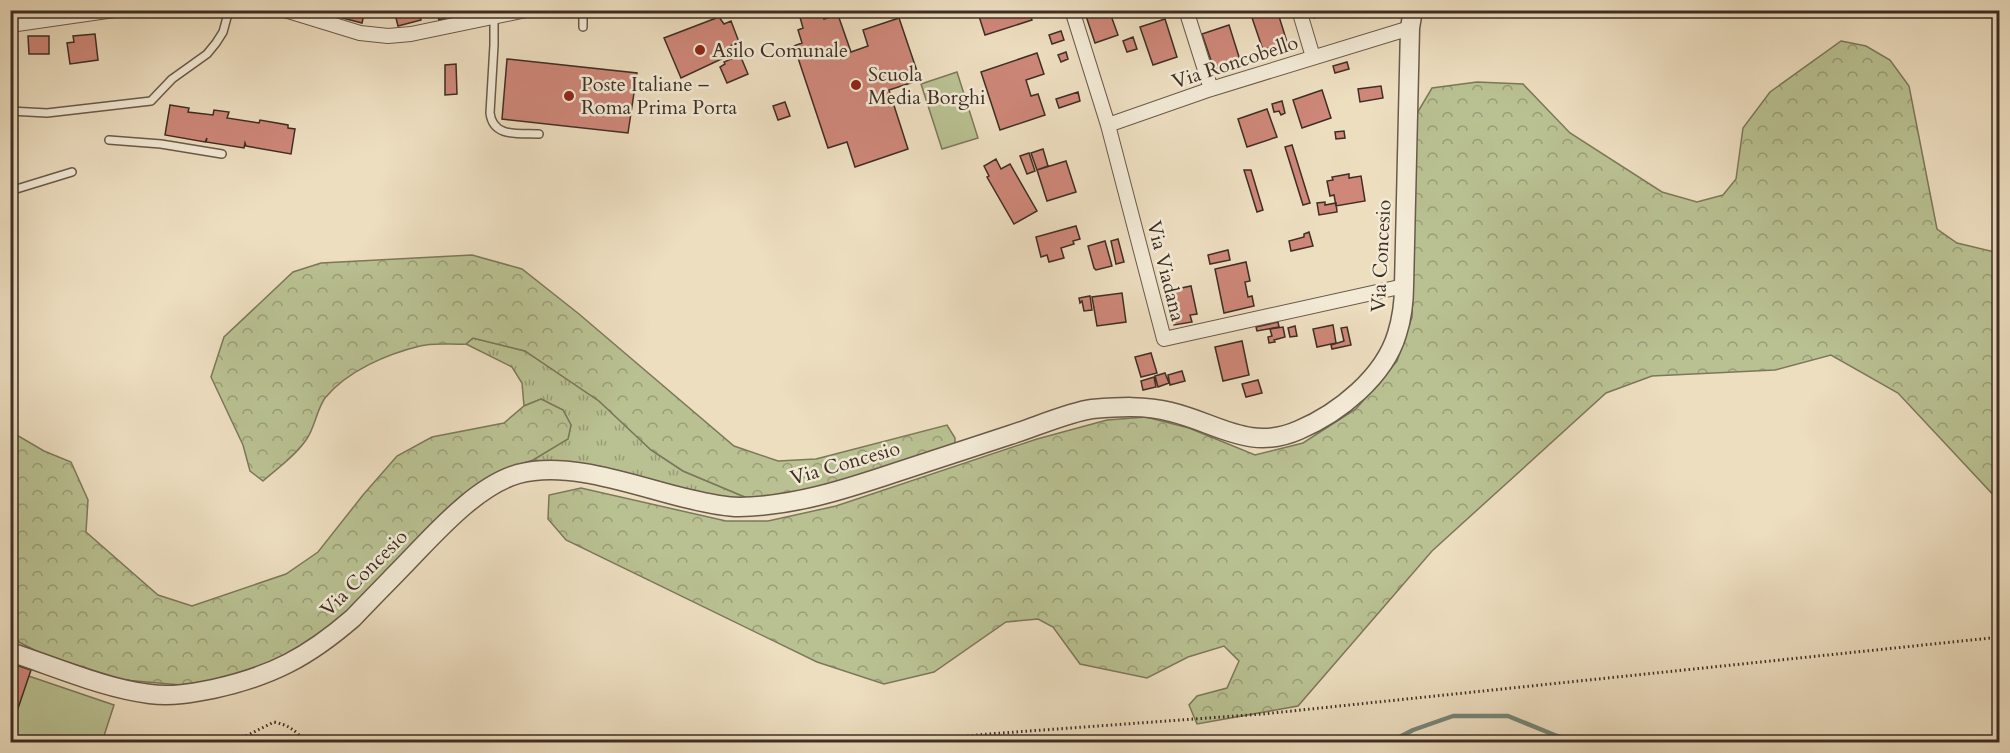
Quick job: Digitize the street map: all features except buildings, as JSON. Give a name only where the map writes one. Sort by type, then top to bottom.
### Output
[{"type":"street","points":[[10,25],[114,10]]},
{"type":"street","points":[[285,10],[341,28],[377,36],[411,34],[526,10]]},
{"type":"street","name":"Via Viadana","points":[[1072,10],[1108,125],[1164,339],[1404,286]]},
{"type":"street","points":[[1186,10],[1211,89]]},
{"type":"street","points":[[1299,10],[1313,57]]},
{"type":"street","name":"Via Roncobello","points":[[1108,125],[1313,57],[1411,19]]},
{"type":"street","name":"Via Concesio","points":[[10,652],[105,684],[157,695],[179,695],[204,691],[266,675],[303,656],[337,632],[452,517],[476,497],[513,475],[532,471],[550,470],[588,474],[701,502],[736,507],[789,503],[854,486],[1088,410],[1129,407],[1160,410],[1194,418],[1228,433],[1249,438],[1267,438],[1292,433],[1316,422],[1357,392],[1377,370],[1397,335],[1403,308],[1404,286],[1411,19]]},
{"type":"lane","points":[[10,111],[47,113],[151,101],[172,79],[212,48],[223,32],[229,10]]},
{"type":"lane","points":[[583,10],[583,27]]},
{"type":"lane","points":[[494,17],[491,122],[502,131],[539,134]]},
{"type":"lane","points":[[109,140],[161,144],[222,154]]},
{"type":"lane","points":[[10,190],[72,172]]},
{"type":"path","points":[[909,742],[1263,714],[2000,637]]},
{"type":"path","points":[[234,742],[274,722],[288,725],[304,742]]},
{"type":"green space","points":[[1841,41],[1866,46],[1890,60],[1909,86],[1937,229],[1957,243],[1999,253],[1999,501],[1898,393],[1831,355],[1775,370],[1652,376],[1606,393],[1432,551],[1298,706],[1197,724],[1189,705],[1197,696],[1227,688],[1239,661],[1224,646],[1188,657],[1147,678],[1080,664],[1053,627],[1038,619],[1006,622],[934,672],[884,684],[817,662],[566,540],[548,519],[549,495],[581,488],[726,521],[768,521],[836,506],[1037,439],[1107,420],[1146,417],[1189,428],[1255,455],[1303,443],[1356,409],[1397,361],[1412,317],[1413,120],[1432,88],[1477,82],[1523,84],[1570,133],[1662,192],[1697,202],[1723,195],[1736,179],[1743,128],[1770,92]]},
{"type":"green space","points":[[957,72],[978,138],[942,149],[921,84]]},
{"type":"green space","points":[[472,255],[522,269],[579,314],[734,446],[778,461],[816,459],[947,425],[955,438],[955,448],[794,497],[752,500],[683,471],[651,450],[599,401],[525,351],[473,338],[466,344],[431,344],[407,349],[356,372],[334,388],[325,398],[309,435],[292,457],[263,481],[250,471],[243,445],[211,377],[224,337],[293,272],[321,263]]},
{"type":"green space","points":[[473,338],[525,351],[599,401],[651,450],[683,471],[752,500],[729,500],[675,488],[599,466],[533,460],[568,438],[571,425],[563,410],[541,399],[524,406],[522,383],[512,367],[466,344]]},
{"type":"green space","points":[[541,399],[563,410],[571,425],[568,439],[533,460],[504,470],[350,611],[315,640],[277,664],[234,677],[181,685],[124,680],[44,655],[11,638],[10,431],[44,451],[71,462],[88,500],[86,532],[158,595],[192,606],[286,574],[318,552],[397,456],[432,437],[504,423],[524,406]]},
{"type":"green space","points":[[11,670],[114,705],[102,742],[11,742]]},
{"type":"waterway","points":[[1390,742],[1413,730],[1453,716],[1508,716],[1557,736],[1582,742]]},
{"type":"place","name":"Asilo Comunale","points":[[700,50]]},
{"type":"place","name":"Scuola Media Borghi","points":[[856,85]]},
{"type":"place","name":"Poste Italiane – Roma Prima Porta","points":[[569,96]]}]
